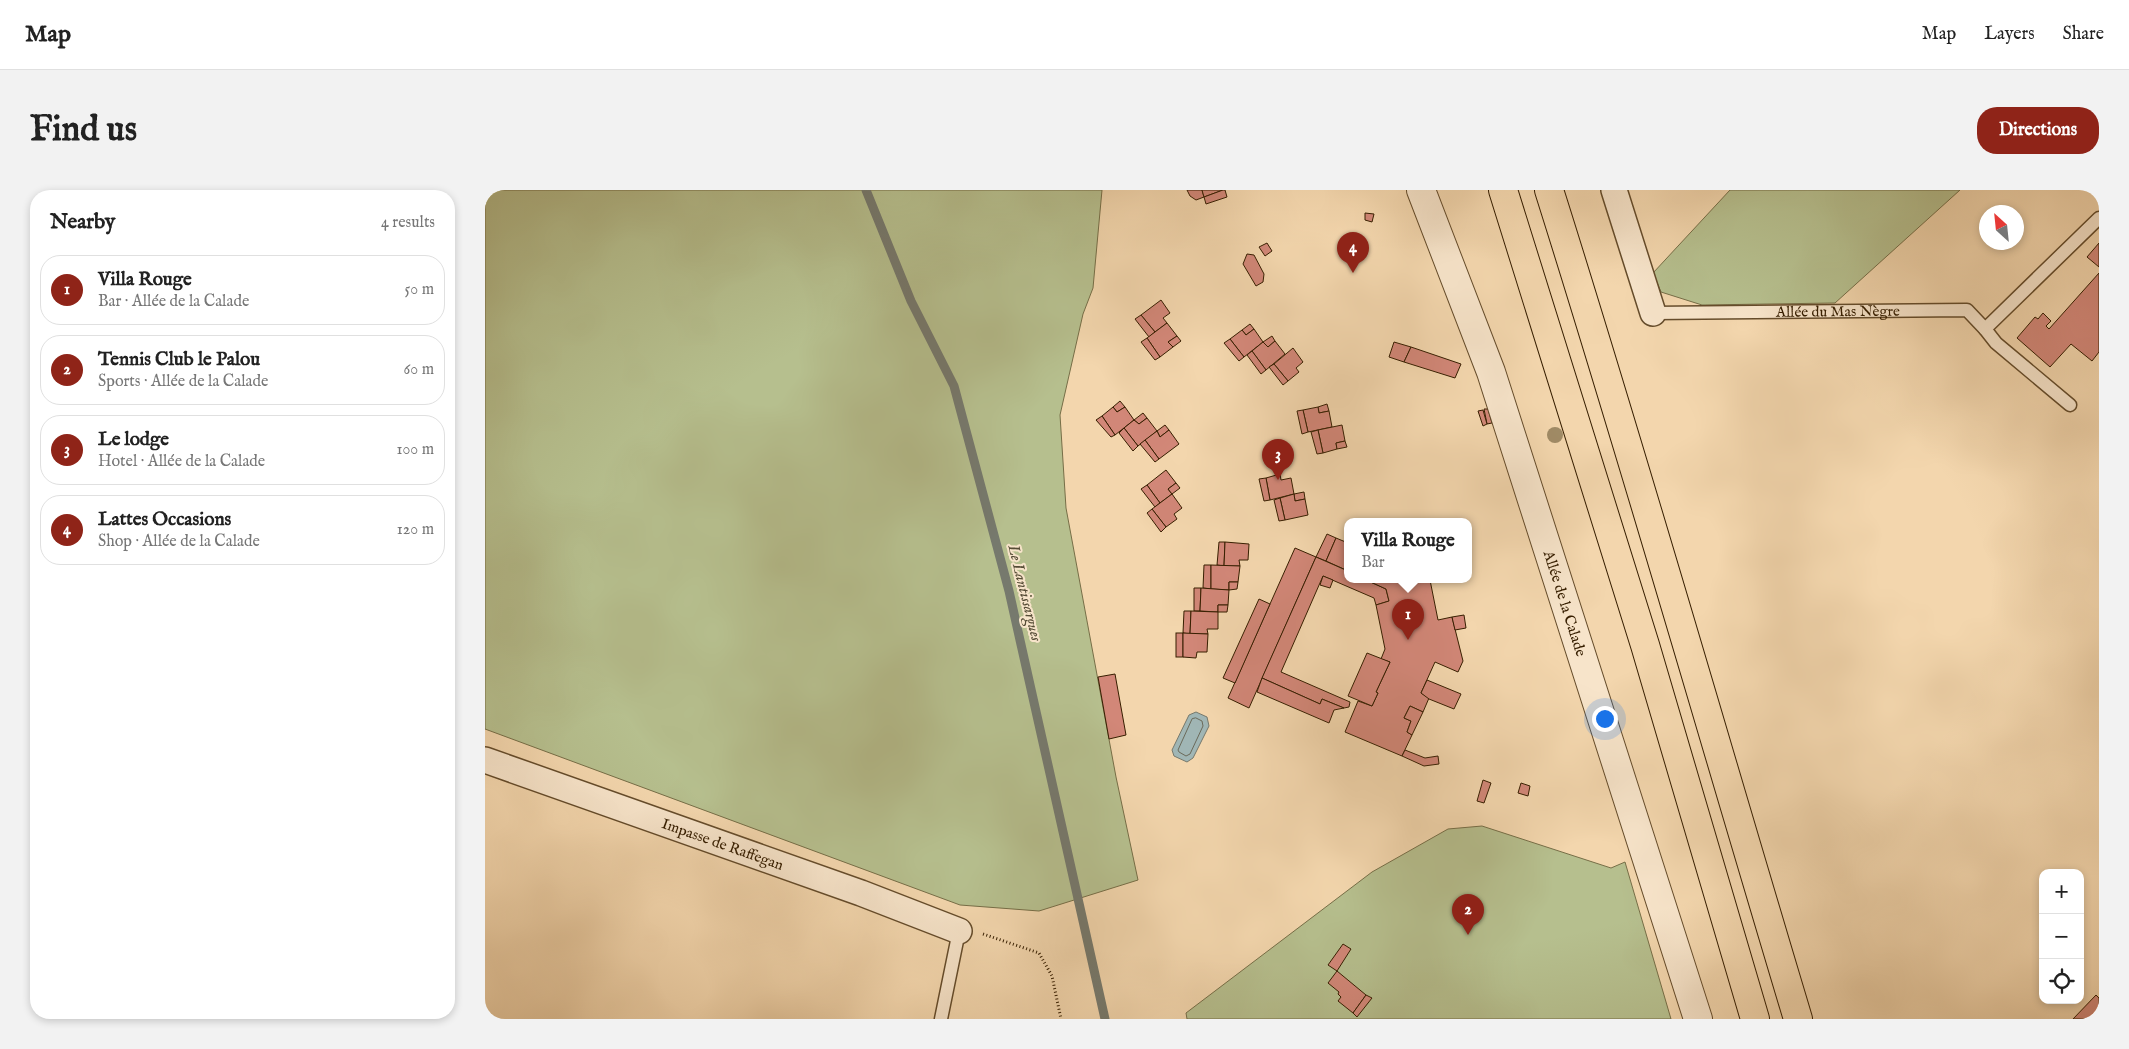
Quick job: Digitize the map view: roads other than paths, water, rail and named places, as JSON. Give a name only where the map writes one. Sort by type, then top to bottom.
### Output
[{"type":"main road","points":[[1503,190],[1639,626],[1755,1019]]},
{"type":"main road","points":[[1549,190],[1608,377],[1712,733],[1799,1019]]},
{"type":"street","name":"Allée de la Calade","points":[[1421,190],[1491,372],[1698,1019]]},
{"type":"street","name":"Allée du Mas Nègre","points":[[1614,190],[1653,313]]},
{"type":"street","name":"Impasse de Raffegan","points":[[485,760],[861,893],[959,931]]},
{"type":"lane","points":[[1985,329],[2099,218]]},
{"type":"lane","name":"Allée du Mas Nègre","points":[[1653,313],[1967,310],[1996,343],[2070,405]]},
{"type":"lane","points":[[941,1019],[959,931]]},
{"type":"water","points":[[1196,712],[1207,717],[1209,726],[1193,758],[1187,762],[1174,756],[1172,750],[1189,715]]},
{"type":"waterway","name":"Le Lantissargues","points":[[866,190],[911,301],[954,386],[1009,591],[1105,1019]]},
{"type":"place","name":"Lattes Occasions","points":[[1353,273]]},
{"type":"place","name":"Le lodge","points":[[1278,480]]},
{"type":"place","name":"Villa Rouge","points":[[1408,640]]},
{"type":"place","name":"Tennis Club le Palou","points":[[1468,935]]}]
